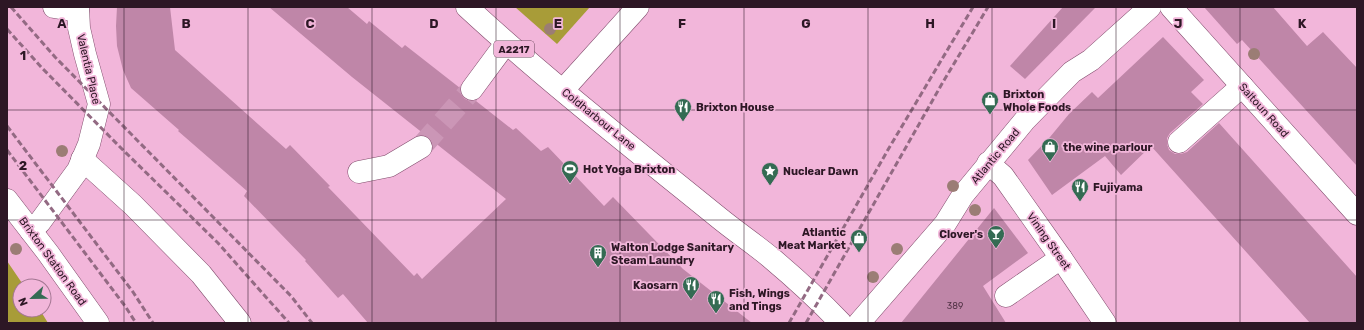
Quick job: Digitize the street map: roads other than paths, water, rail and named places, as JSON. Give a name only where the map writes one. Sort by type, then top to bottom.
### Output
[{"type":"street","points":[[54,7],[78,9]]},
{"type":"street","name":"Coldharbour Lane","points":[[467,7],[506,43],[726,224],[771,258],[824,305],[841,323]]},
{"type":"street","points":[[563,90],[638,7]]},
{"type":"street","name":"Atlantic Road","points":[[859,323],[945,224],[963,195],[1025,120],[1072,72],[1091,60],[1150,7]]},
{"type":"street","name":"Saltoun Road","points":[[1171,7],[1357,214]]},
{"type":"street","name":"Valentia Place","points":[[31,231],[40,222],[78,170],[89,144],[99,104],[85,54],[78,9]]},
{"type":"street","points":[[472,89],[506,43]]},
{"type":"street","points":[[1179,142],[1242,86]]},
{"type":"street","points":[[359,172],[389,166],[421,147]]},
{"type":"street","points":[[82,159],[133,205],[201,274],[240,323]]},
{"type":"street","name":"Vining Street","points":[[988,163],[1003,176],[1102,317]]},
{"type":"street","name":"Brixton Station Road","points":[[7,200],[98,323]]},
{"type":"street","points":[[1006,296],[1061,258]]},
{"type":"tunnel","points":[[421,147],[472,89]]},
{"type":"railway","points":[[11,7],[55,57],[291,296],[312,323]]},
{"type":"railway","points":[[789,323],[889,148],[973,7]]},
{"type":"railway","points":[[806,323],[943,82],[988,7]]},
{"type":"railway","points":[[7,29],[42,68],[218,243],[289,323]]},
{"type":"railway","points":[[7,126],[133,292],[153,323]]},
{"type":"railway","points":[[7,150],[125,306],[136,323]]},
{"type":"place","name":"Brixton Whole Foods","points":[[990,115]]},
{"type":"place","name":"Brixton House","points":[[683,122]]},
{"type":"place","name":"the wine parlour","points":[[1050,162]]},
{"type":"place","name":"Hot Yoga Brixton","points":[[570,184]]},
{"type":"place","name":"Nuclear Dawn","points":[[770,186]]},
{"type":"place","name":"Fujiyama","points":[[1080,202]]},
{"type":"place","name":"Clover's","points":[[996,249]]},
{"type":"place","name":"Atlantic Meat Market","points":[[859,253]]},
{"type":"place","name":"Walton Lodge Sanitary Steam Laundry","points":[[598,268]]},
{"type":"place","name":"Kaosarn","points":[[691,300]]},
{"type":"place","name":"Fish, Wings and Tings","points":[[716,314]]}]
